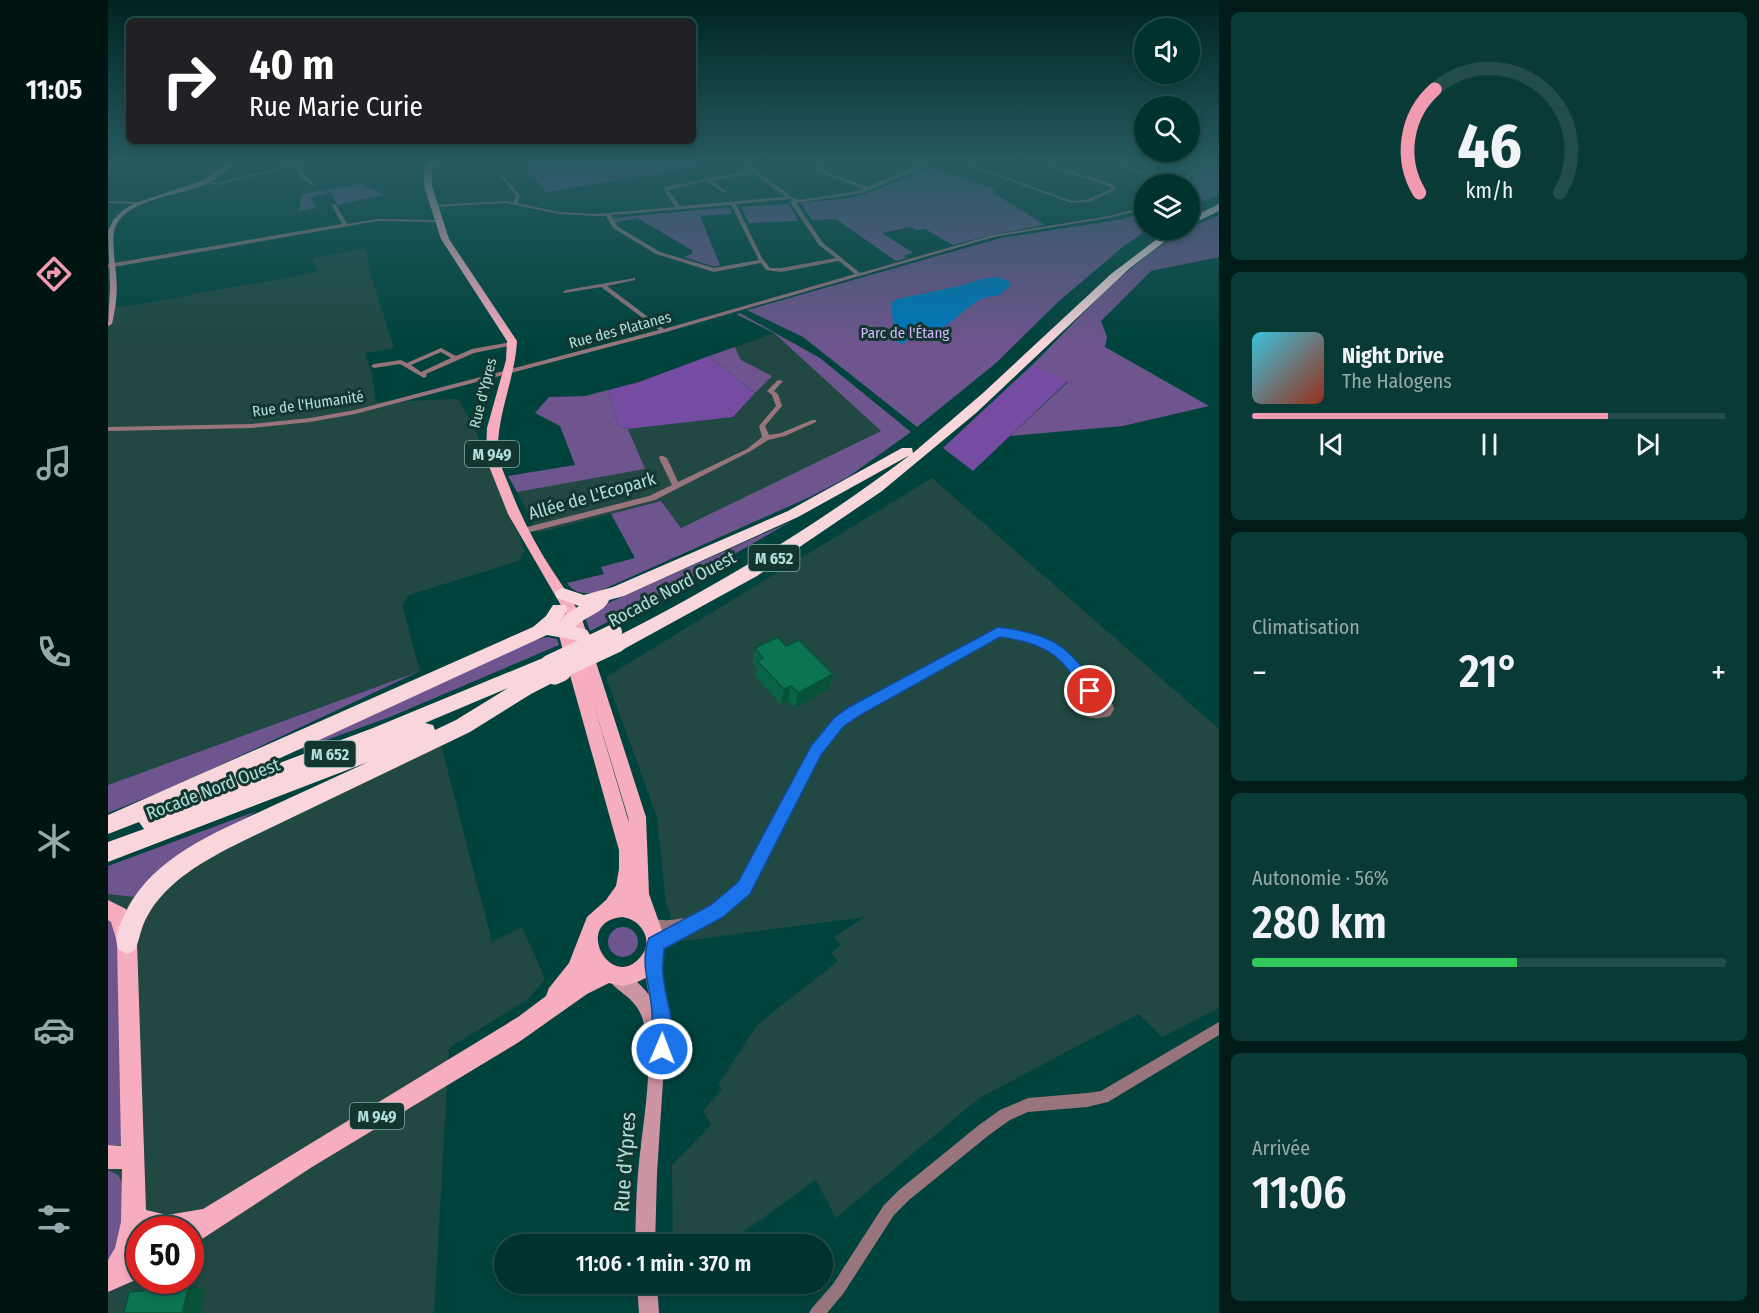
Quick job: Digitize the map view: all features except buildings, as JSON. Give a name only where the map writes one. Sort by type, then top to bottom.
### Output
[{"type":"highway","name":"Rocade Nord Ouest","points":[[938,432],[1109,268],[1148,240]]},
{"type":"highway","name":"Rocade Nord Ouest","points":[[108,836],[551,669],[703,600],[776,557],[863,499],[913,451],[938,432],[1128,263],[1161,240]]},
{"type":"highway","points":[[108,825],[568,619],[618,592],[793,514],[913,451]]},
{"type":"highway","points":[[568,619],[583,601],[618,592]]},
{"type":"highway","name":"Rocade Nord Ouest","points":[[108,852],[376,752],[524,689],[551,669]]},
{"type":"highway","points":[[127,942],[134,917],[146,899],[171,874],[194,856],[231,836],[464,726],[524,689]]},
{"type":"main road","name":"Rue d'Ypres","points":[[438,221],[447,244],[512,344],[508,372],[493,428],[492,452],[504,494],[548,574],[568,619],[637,817],[640,834],[638,892],[650,921]]},
{"type":"main road","name":"Rue d'Ypres","points":[[568,619],[628,850],[628,875],[625,891],[606,913]]},
{"type":"main road","points":[[108,909],[119,916],[127,942],[134,1216]]},
{"type":"main road","points":[[615,909],[631,909],[650,921],[655,931],[655,946],[648,963],[639,970],[624,975],[611,974],[601,969],[591,958],[588,938],[594,924],[606,913],[615,909]]},
{"type":"main road","name":"M 949","points":[[535,1017],[576,970],[588,938]]},
{"type":"main road","name":"M 949","points":[[204,1222],[510,1036],[579,986],[611,974]]},
{"type":"main road","points":[[108,1156],[133,1158]]},
{"type":"main road","name":"M 949","points":[[204,1218],[216,1213]]},
{"type":"main road","points":[[108,1279],[126,1254]]},
{"type":"main road","points":[[108,1279],[126,1271]]},
{"type":"street","points":[[108,324],[114,300],[110,265],[110,235],[116,221]]},
{"type":"street","points":[[343,221],[345,225]]},
{"type":"street","points":[[110,265],[370,221]]},
{"type":"street","points":[[612,221],[615,227],[652,251],[714,270],[761,261]]},
{"type":"street","points":[[741,221],[761,261],[768,269],[775,271],[839,259]]},
{"type":"street","points":[[805,221],[815,237],[860,275]]},
{"type":"street","name":"Rue des Platanes","points":[[508,372],[664,331],[993,236],[1083,221]]},
{"type":"street","points":[[566,292],[633,279]]},
{"type":"street","points":[[602,285],[664,331]]},
{"type":"street","points":[[374,366],[401,362],[424,376],[455,358],[477,350],[512,344]]},
{"type":"street","points":[[407,365],[441,350],[455,358]]},
{"type":"street","name":"Rue de l'Humanité","points":[[108,429],[243,427],[310,420],[380,406],[508,372]]},
{"type":"street","points":[[766,438],[762,426],[779,406],[775,394],[771,391],[780,381]]},
{"type":"street","name":"Allée de L'Ecopark","points":[[523,531],[652,498],[749,450],[766,438],[783,435],[814,421]]},
{"type":"street","points":[[663,459],[676,486]]},
{"type":"street","points":[[655,946],[724,907],[744,888],[821,741],[832,728],[854,711],[998,632],[1029,636],[1051,646],[1074,665],[1090,691]]},
{"type":"street","points":[[650,921],[675,926],[709,915]]},
{"type":"street","name":"Rue d'Ypres","points":[[645,1234],[647,1179],[655,1083],[662,1049],[663,1023],[654,982],[655,946]]},
{"type":"street","name":"Rue d'Ypres","points":[[611,974],[637,993],[648,1012],[653,1037],[655,1083]]},
{"type":"street","points":[[817,1313],[838,1289],[889,1210],[904,1195],[995,1122],[1028,1105],[1103,1097],[1219,1028]]},
{"type":"street","points":[[648,1294],[649,1313]]},
{"type":"shaded area","points":[[366,249],[370,272],[394,348],[365,353],[372,375],[376,402],[458,399],[473,425],[525,551],[518,561],[409,595],[402,605],[420,671],[108,785],[108,304],[124,307],[317,272],[312,258]]},
{"type":"shaded area","points":[[774,333],[881,431],[681,528],[661,501],[538,533],[517,492],[644,469],[628,429],[733,417],[771,376],[741,360],[735,347]]},
{"type":"shaded area","points":[[709,356],[755,393],[733,417],[628,429],[618,426],[608,390],[639,382]]},
{"type":"shaded area","points":[[1032,365],[1068,381],[973,471],[943,448]]},
{"type":"shaded area","points":[[932,478],[1219,729],[1219,1008],[1162,1037],[1139,1014],[979,1098],[836,1218],[816,1180],[740,1234],[673,1234],[672,1165],[711,1125],[703,1111],[722,1089],[718,1085],[757,1025],[838,961],[831,953],[841,945],[834,937],[865,917],[676,942],[666,904],[657,817],[606,677]]},
{"type":"shaded area","points":[[441,745],[492,942],[522,927],[545,979],[528,999],[449,1048],[434,1313],[108,1313],[108,886]]},
{"type":"green space","points":[[643,221],[702,221],[720,265],[715,267],[684,257],[692,254],[692,250]]},
{"type":"green space","points":[[748,221],[791,221],[749,223]]},
{"type":"green space","points":[[839,221],[1039,221],[1045,225],[953,245],[925,229],[916,230],[910,227],[882,233],[913,253],[903,256],[907,258],[896,261]]},
{"type":"green space","name":"Parc de l'Étang","points":[[1108,221],[1134,221],[1134,239],[1058,302],[996,363],[917,427],[803,337],[747,310],[1001,238]]},
{"type":"green space","points":[[1219,221],[1219,257],[1151,271],[1101,321],[1107,337],[1105,347],[1209,406],[1123,426],[1010,436],[1068,382],[1032,365],[1098,298],[1170,240],[1200,240],[1200,223]]},
{"type":"green space","points":[[740,313],[820,358],[911,432],[848,477],[810,497],[595,593],[576,591],[567,583],[604,574],[601,567],[635,558],[611,514],[661,501],[681,528],[881,431],[774,333],[736,314]]},
{"type":"green space","points":[[735,347],[741,360],[772,376],[755,393],[709,356]]},
{"type":"green space","points":[[608,390],[618,426],[628,429],[645,469],[517,492],[508,476],[575,465],[560,426],[535,413],[549,397],[585,396]]},
{"type":"green space","points":[[790,522],[684,583],[590,631],[586,620],[606,604]]},
{"type":"green space","points":[[547,637],[557,639],[559,645],[390,717],[260,764],[535,640]]},
{"type":"green space","points":[[420,671],[180,784],[108,813],[108,785]]},
{"type":"green space","points":[[257,811],[223,831],[135,897],[108,894],[108,866]]},
{"type":"green space","points":[[108,916],[117,928],[122,1145],[108,1145]]},
{"type":"green space","points":[[623,927],[634,931],[638,942],[634,953],[623,957],[612,953],[608,942],[612,931]]},
{"type":"green space","points":[[108,1170],[118,1175],[122,1183],[122,1235],[108,1262]]},
{"type":"water","points":[[998,277],[1008,281],[1011,285],[999,295],[983,298],[944,327],[916,336],[902,344],[895,341],[891,303],[897,299]]},
{"type":"route","points":[[662,1049],[662,1011],[653,973],[656,944],[717,911],[744,888],[821,741],[839,722],[854,711],[998,632],[1029,636],[1051,646],[1074,665],[1083,676],[1090,691]]}]
